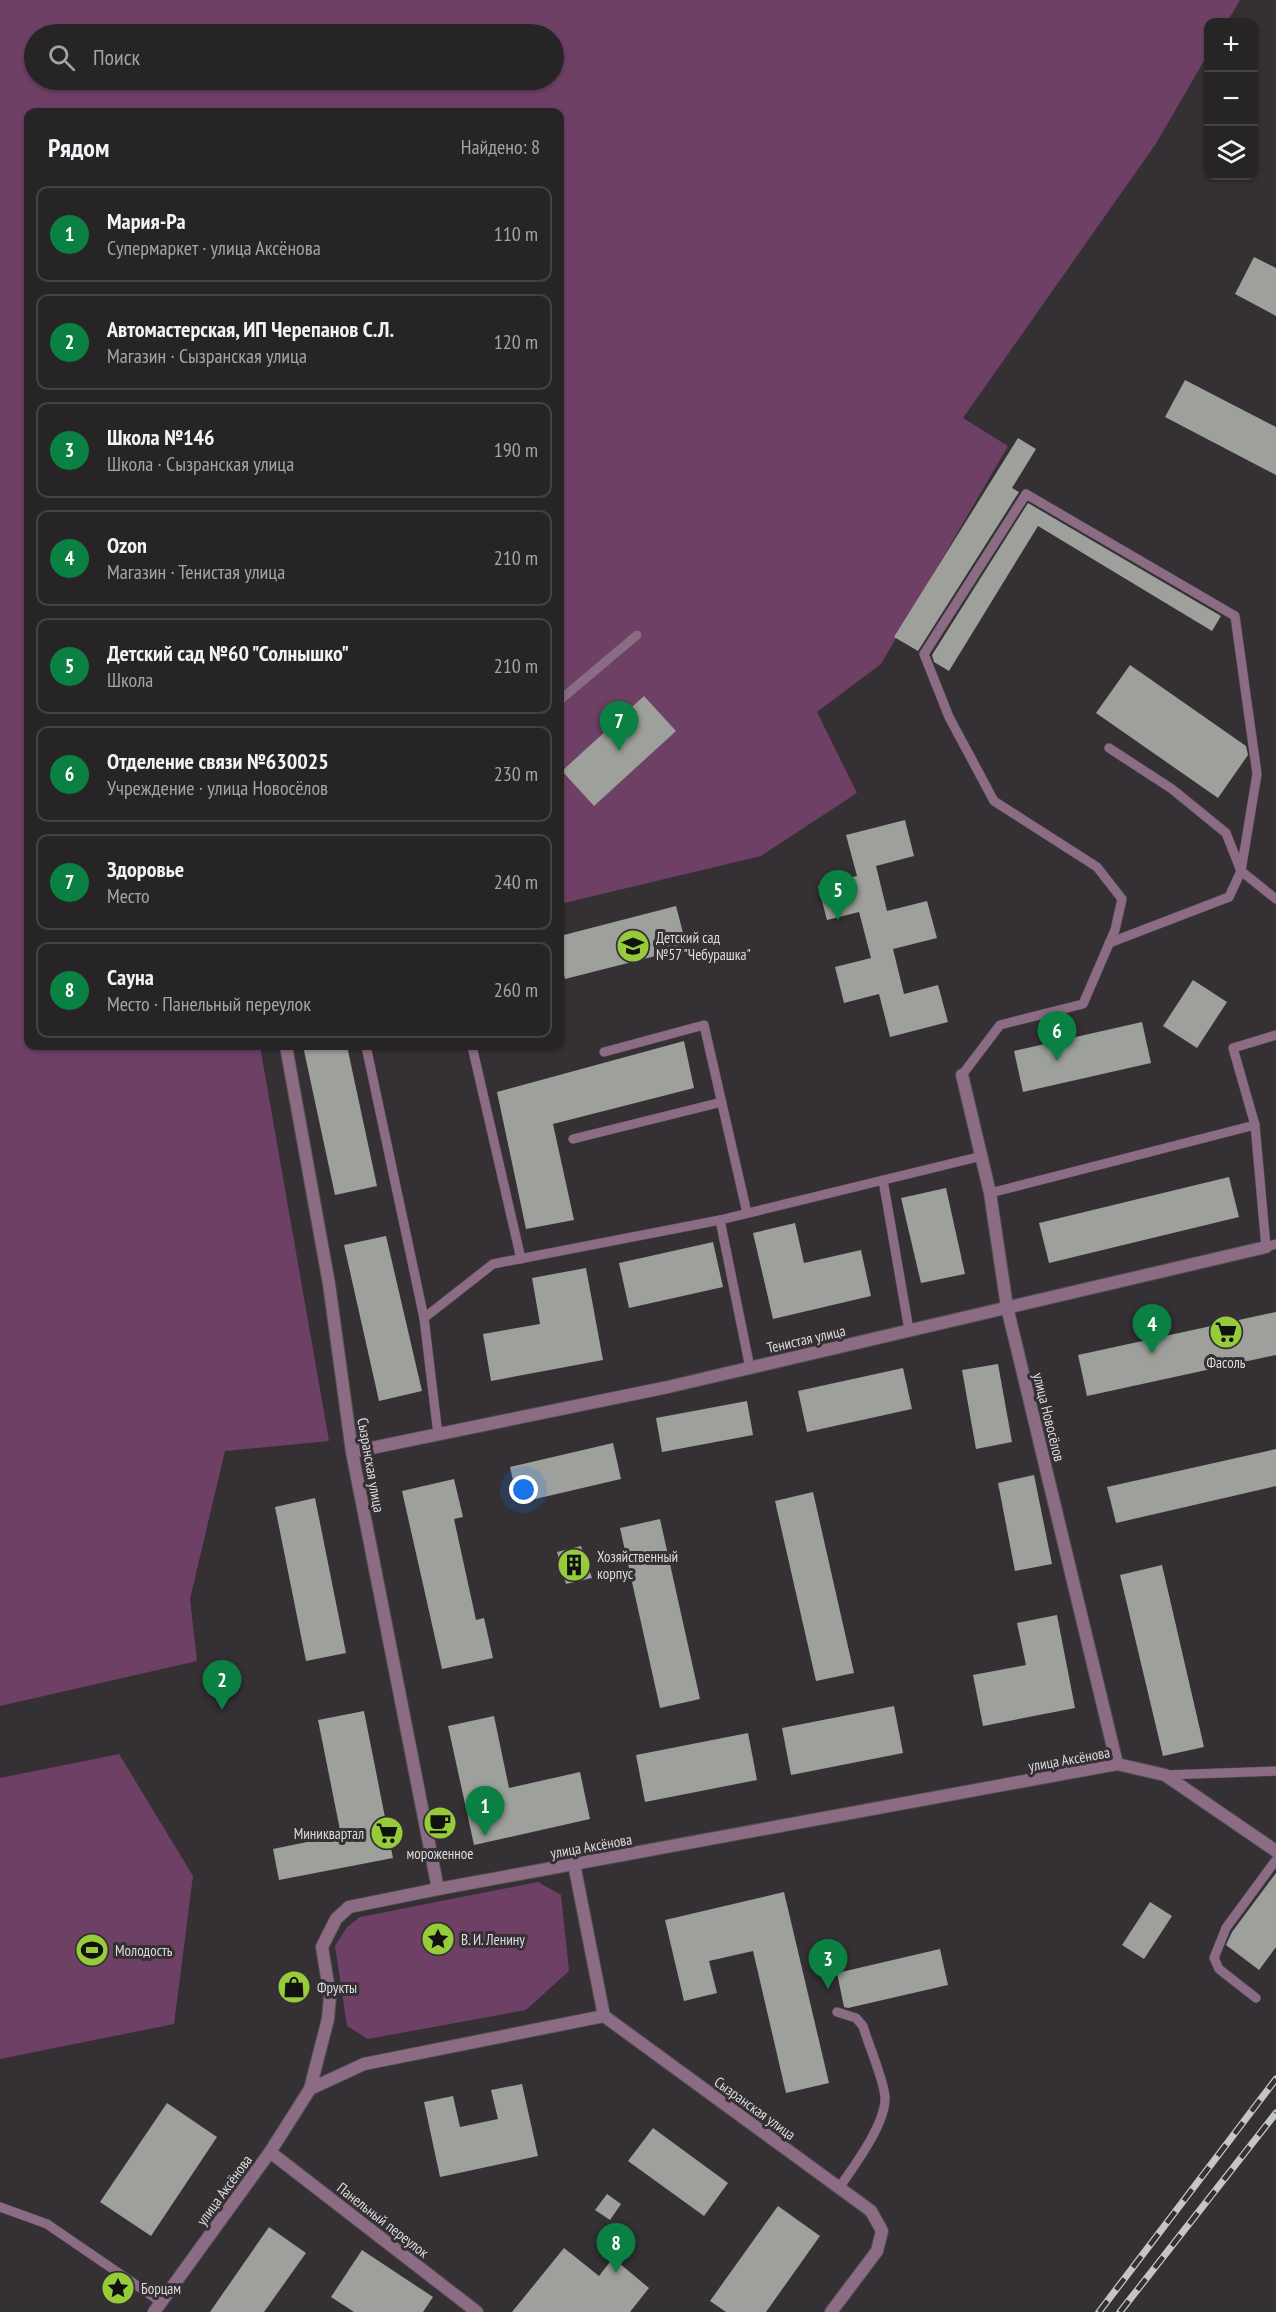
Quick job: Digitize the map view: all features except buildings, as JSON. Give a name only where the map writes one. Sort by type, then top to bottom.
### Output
[{"type":"street","name":"Сызранская улица","points":[[287,1050],[329,1284],[352,1452],[438,1888]]},
{"type":"street","name":"улица Новосёлов","points":[[962,1075],[990,1193],[1007,1307],[1117,1764]]},
{"type":"street","name":"Тенистая улица","points":[[352,1452],[750,1368],[1271,1246]]},
{"type":"street","name":"улица Аксёнова","points":[[158,2307],[270,2152],[310,2089],[328,2019],[330,1996],[322,1947],[336,1919],[349,1907],[438,1888],[1117,1764],[1165,1775],[1276,1851]]},
{"type":"street","points":[[310,2089],[364,2064],[604,2016],[574,1864]]},
{"type":"street","name":"Сызранская улица","points":[[604,2016],[870,2211],[882,2231],[877,2252],[831,2312]]},
{"type":"street","name":"Панельный переулок","points":[[270,2152],[477,2312]]},
{"type":"lane","points":[[962,1075],[1000,1025],[1083,1004],[1109,943],[1115,930],[1122,898],[1096,867],[994,801],[949,717],[924,654],[1026,494],[1235,616],[1257,774],[1241,871],[1229,897],[1109,943]]},
{"type":"lane","points":[[564,696],[637,635]]},
{"type":"lane","points":[[1109,748],[1172,789],[1226,833],[1241,871],[1276,899]]},
{"type":"lane","points":[[604,1052],[704,1026],[747,1213]]},
{"type":"lane","points":[[1271,1246],[1255,1125],[1233,1048],[1276,1035]]},
{"type":"lane","points":[[367,1050],[424,1318],[438,1435]]},
{"type":"lane","points":[[473,1050],[521,1259]]},
{"type":"lane","points":[[573,1139],[722,1102]]},
{"type":"lane","points":[[990,1193],[1255,1125]]},
{"type":"lane","points":[[424,1318],[493,1264],[720,1220],[982,1156]]},
{"type":"lane","points":[[883,1180],[909,1330]]},
{"type":"lane","points":[[720,1220],[750,1368]]},
{"type":"lane","points":[[1165,1775],[1276,1771]]},
{"type":"lane","points":[[1256,1998],[1219,1969],[1214,1958],[1226,1928],[1276,1860]]},
{"type":"lane","points":[[837,2012],[856,2018],[863,2026],[885,2096],[884,2109],[874,2132],[839,2188]]},
{"type":"lane","points":[[0,2207],[47,2224],[158,2307]]},
{"type":"shaded area","points":[[0,0],[1240,0],[1229,18],[1204,18],[1204,61],[1155,145],[963,418],[1008,446],[881,664],[817,712],[857,793],[761,856],[564,903],[564,108],[24,108],[24,1050],[261,1050],[329,1441],[225,1451],[190,1599],[197,1661],[0,1706]]},
{"type":"shaded area","name":"Молодость","points":[[119,1754],[193,1876],[174,2024],[0,2059],[0,1778]]},
{"type":"shaded area","points":[[538,1882],[561,1895],[569,1971],[526,2010],[368,2039],[347,2026],[335,1946],[347,1927],[360,1917]]},
{"type":"railway","points":[[1099,2312],[1276,2079]]},
{"type":"railway","points":[[1120,2312],[1276,2113]]},
{"type":"place","name":"Здоровье","points":[[619,751]]},
{"type":"place","name":"Детский сад №60 \"Солнышко\"","points":[[838,920]]},
{"type":"place","name":"Детский сад №57 \"Чебурашка\"","points":[[633,946]]},
{"type":"place","name":"Отделение связи №630025","points":[[1057,1061]]},
{"type":"place","name":"Фасоль","points":[[1226,1332]]},
{"type":"place","name":"Ozon","points":[[1152,1354]]},
{"type":"place","name":"Хозяйственный корпус","points":[[574,1565]]},
{"type":"place","name":"Автомастерская, ИП Черепанов С.Л.","points":[[222,1710]]},
{"type":"place","name":"мороженное","points":[[440,1823]]},
{"type":"place","name":"Миниквартал","points":[[387,1833]]},
{"type":"place","name":"Мария-Ра","points":[[485,1836]]},
{"type":"place","name":"В. И. Ленину","points":[[438,1939]]},
{"type":"place","name":"Молодость","points":[[92,1950]]},
{"type":"place","name":"Фрукты","points":[[294,1987]]},
{"type":"place","name":"Школа №146","points":[[828,1989]]},
{"type":"place","name":"Сауна","points":[[616,2273]]},
{"type":"place","name":"Борцам","points":[[118,2288]]}]
